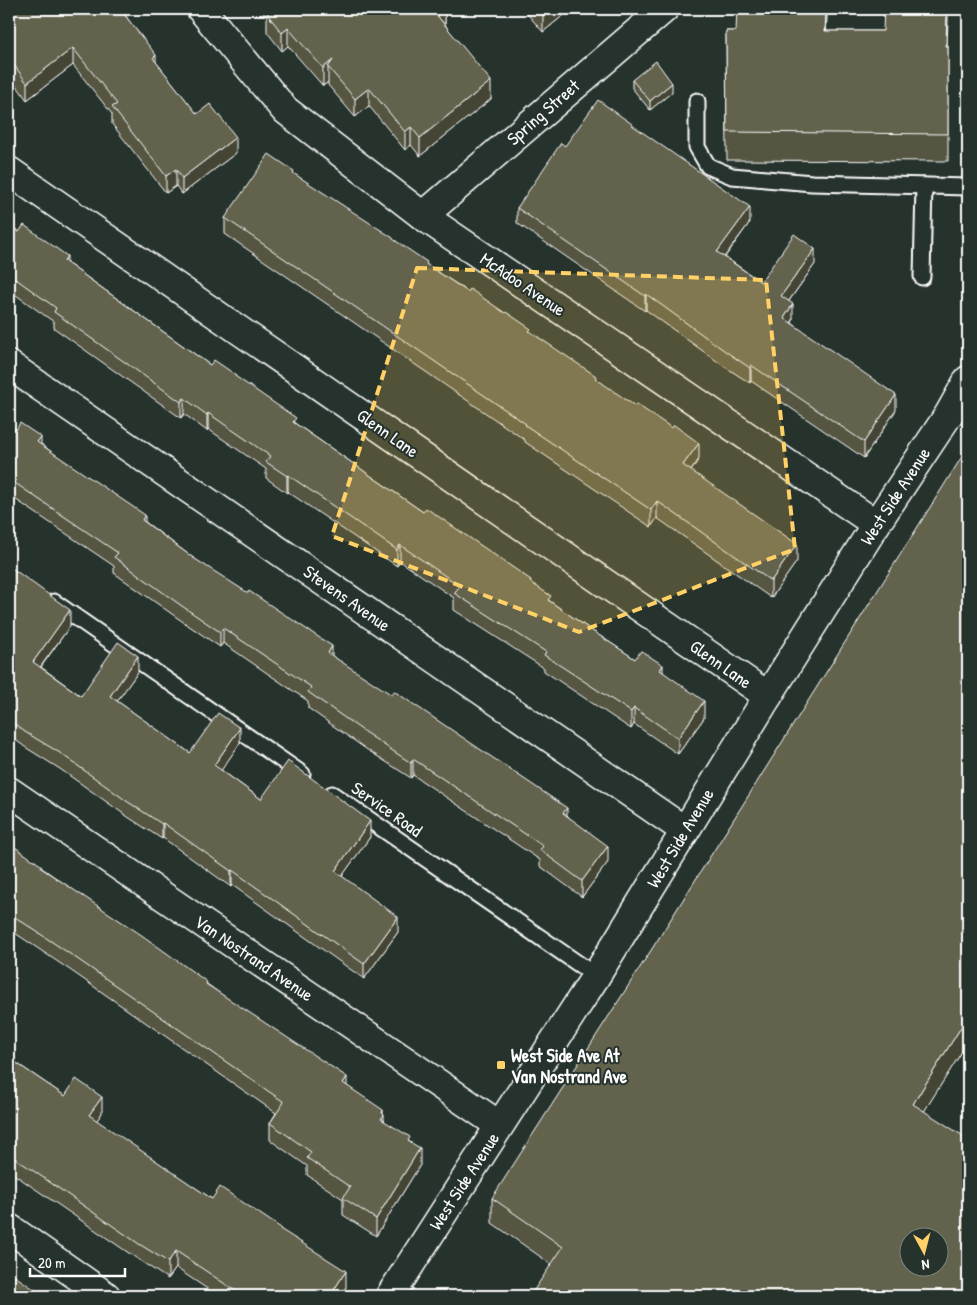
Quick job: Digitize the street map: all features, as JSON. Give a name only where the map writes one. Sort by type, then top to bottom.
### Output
[{"type":"street","name":"McAdoo Avenue","points":[[201,9],[284,109],[423,216],[876,524]]},
{"type":"street","name":"Spring Street","points":[[423,216],[664,9]]},
{"type":"street","name":"Glenn Lane","points":[[9,171],[768,696]]},
{"type":"street","name":"Stevens Avenue","points":[[9,366],[684,830]]},
{"type":"street","name":"West Side Avenue","points":[[391,1296],[596,976],[684,830],[876,524],[949,414],[968,380]]},
{"type":"street","name":"Van Nostrand Avenue","points":[[9,791],[499,1125]]},
{"type":"street","points":[[9,1228],[106,1296]]},
{"type":"lane","points":[[697,101],[698,146],[708,166],[732,176],[812,183],[968,187]]},
{"type":"lane","points":[[922,277],[924,186]]},
{"type":"lane","name":"Service Road","points":[[42,594],[596,976]]},
{"type":"highlighted area","points":[[417,268],[766,280],[795,549],[579,632],[332,536]]},
{"type":"building","points":[[16,9],[120,9],[156,55],[153,58],[197,114],[210,104],[236,137],[182,178],[176,169],[166,176],[112,107],[117,104],[73,48],[27,83],[14,65],[9,73],[9,14]]},
{"type":"building","points":[[273,9],[442,9],[435,13],[491,81],[420,138],[411,127],[405,132],[369,88],[355,99],[328,67],[333,60],[323,68],[288,28],[282,33],[267,14]]},
{"type":"building","points":[[537,9],[551,9],[543,16]]},
{"type":"building","points":[[737,9],[826,9],[825,31],[883,31],[884,9],[947,9],[948,134],[727,132],[726,31],[736,31]]},
{"type":"building","points":[[656,61],[672,83],[650,101],[632,80]]},
{"type":"building","points":[[598,100],[750,207],[717,252],[761,282],[794,234],[815,249],[781,296],[793,304],[784,318],[896,395],[864,442],[751,365],[750,368],[646,294],[645,296],[517,208],[561,143],[565,146]]},
{"type":"building","points":[[269,154],[294,171],[293,173],[393,238],[427,262],[426,264],[468,292],[470,289],[531,329],[529,331],[596,376],[595,378],[635,406],[636,404],[672,428],[674,425],[699,443],[683,465],[797,544],[771,581],[657,501],[651,510],[225,218]]},
{"type":"building","points":[[9,225],[19,232],[24,225],[67,256],[64,261],[210,365],[214,360],[236,375],[296,418],[293,422],[423,512],[426,508],[531,580],[530,582],[551,596],[548,600],[591,630],[635,659],[641,651],[663,665],[660,670],[704,701],[678,738],[634,708],[631,712],[544,655],[546,652],[454,593],[460,586],[400,545],[397,550],[266,462],[270,456],[184,398],[181,402],[54,312],[56,308],[9,274]]},
{"type":"building","points":[[20,423],[41,437],[37,442],[145,515],[142,520],[192,557],[248,593],[249,591],[332,646],[328,653],[392,695],[394,691],[567,808],[563,813],[608,846],[582,881],[540,850],[543,846],[413,759],[411,763],[366,733],[308,692],[311,687],[223,628],[220,632],[179,604],[114,557],[118,553],[9,479],[9,425],[16,430]]},
{"type":"building","points":[[968,447],[968,1016],[913,1104],[968,1139],[968,1296],[530,1296],[563,1247],[492,1198],[657,941]]},
{"type":"building","points":[[9,566],[70,610],[33,662],[81,696],[118,642],[138,656],[110,696],[190,753],[218,713],[240,728],[214,765],[261,799],[288,761],[370,821],[335,871],[398,917],[364,964],[232,870],[163,823],[128,802],[60,753],[9,720]]},
{"type":"building","points":[[9,843],[42,866],[41,868],[143,936],[207,982],[206,984],[347,1077],[343,1083],[383,1110],[382,1113],[384,1115],[381,1119],[410,1137],[408,1141],[420,1148],[376,1219],[343,1198],[350,1187],[307,1158],[311,1152],[270,1123],[284,1102],[9,913]]},
{"type":"building","points":[[9,1058],[65,1096],[76,1079],[102,1097],[89,1115],[212,1199],[220,1187],[280,1229],[346,1271],[330,1296],[243,1296],[176,1251],[168,1262],[9,1154]]},
{"type":"building","points":[[9,1272],[44,1296],[9,1296]]},
{"type":"place","name":"West Side Ave At Van Nostrand Ave","points":[[501,1065]]}]
